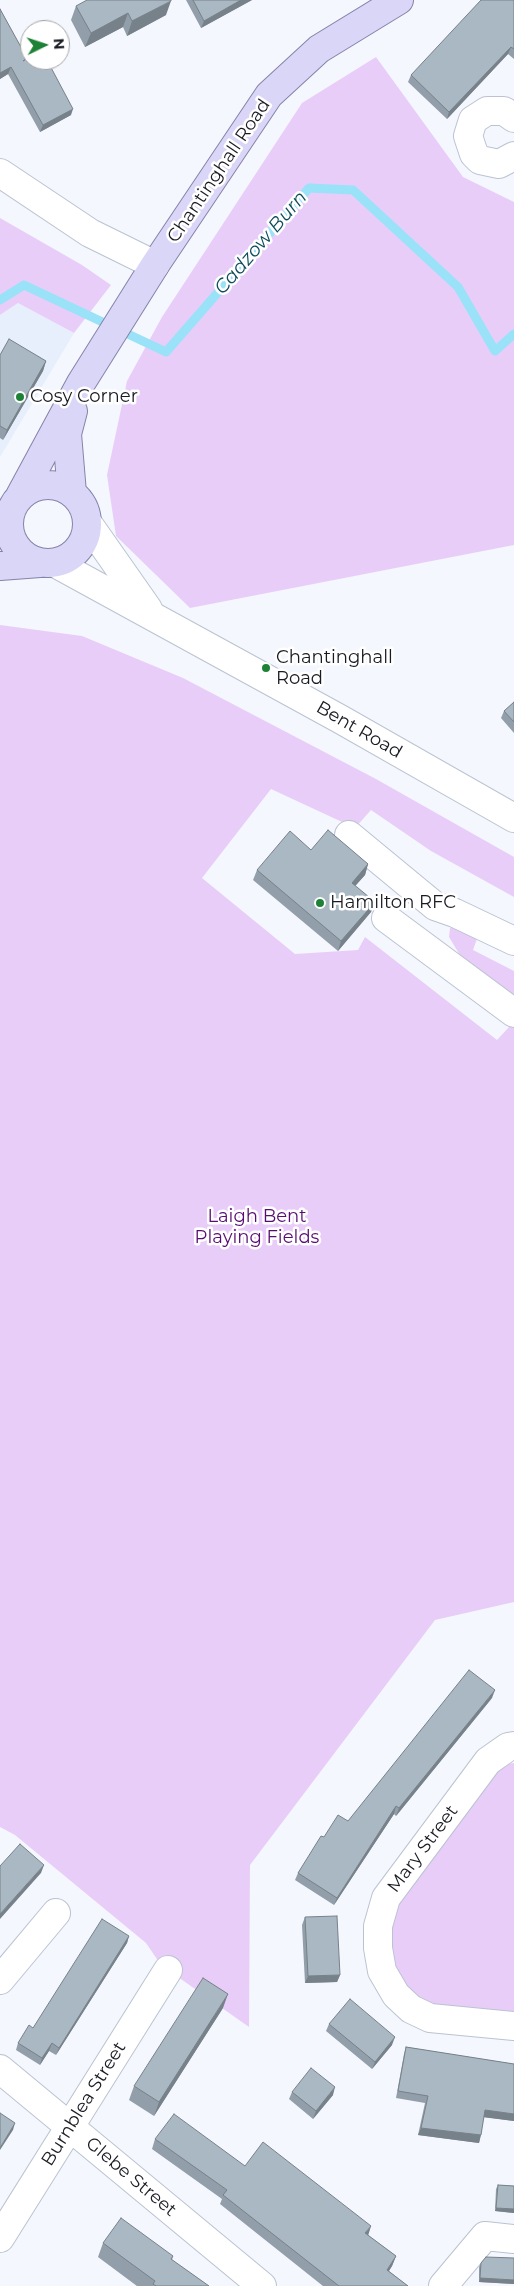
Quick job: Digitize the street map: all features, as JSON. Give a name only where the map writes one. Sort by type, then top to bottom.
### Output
[{"type":"main road","name":"Chantinghall Road","points":[[10,511],[81,383],[155,265],[269,95],[319,49],[399,0]]},
{"type":"main road","name":"Chantinghall Road","points":[[72,493],[67,434],[81,383]]},
{"type":"main road","points":[[0,566],[48,563],[68,558],[79,548],[85,536],[87,522],[82,506],[72,493],[55,486],[36,487],[10,511],[9,527],[12,540],[19,550],[29,558],[48,563]]},
{"type":"street","points":[[514,118],[504,111],[487,111],[474,120],[468,136],[474,154],[480,160],[499,164],[514,156]]},
{"type":"street","points":[[0,173],[90,233],[155,265]]},
{"type":"street","name":"Bent Road","points":[[87,522],[151,614]]},
{"type":"street","name":"Bent Road","points":[[48,563],[151,614],[514,818]]},
{"type":"street","points":[[349,835],[435,906],[455,913],[514,941]]},
{"type":"street","points":[[386,918],[514,1013]]},
{"type":"street","name":"Mary Street","points":[[514,1746],[508,1747],[488,1761],[386,1898],[378,1926],[378,1948],[382,1971],[396,1995],[411,2009],[430,2018],[514,2026]]},
{"type":"street","points":[[0,1980],[56,1913]]},
{"type":"street","name":"Burnblea Street","points":[[0,2238],[168,1970]]},
{"type":"street","name":"Glebe Street","points":[[0,2069],[262,2286]]},
{"type":"street","points":[[443,2286],[485,2236],[514,2239]]},
{"type":"shaded area","points":[[18,303],[74,333],[0,457],[0,315]]},
{"type":"green space","points":[[376,57],[463,177],[514,202],[514,545],[190,608],[116,536],[107,475],[127,381],[162,317],[302,103]]},
{"type":"green space","points":[[0,218],[82,265],[111,285],[74,333],[18,303],[0,315]]},
{"type":"green space","name":"Laigh Bent Playing Fields","points":[[0,625],[82,636],[183,678],[376,779],[514,857],[514,897],[431,851],[371,810],[355,828],[271,789],[202,878],[295,954],[358,950],[365,937],[497,1040],[510,1026],[514,1028],[514,1602],[435,1620],[250,1865],[249,2027],[161,1965],[146,1943],[15,1835],[0,1827]]},
{"type":"green space","points":[[456,924],[479,933],[473,950],[514,971],[514,999],[461,957],[449,937],[450,928]]},
{"type":"green space","points":[[514,1763],[514,2011],[504,2017],[440,2009],[422,2001],[408,1989],[390,1958],[389,1926],[394,1909],[501,1765]]},
{"type":"building","points":[[87,0],[171,1],[132,21],[128,13],[91,33],[76,6]]},
{"type":"building","points":[[193,0],[241,0],[204,21]]},
{"type":"building","points":[[481,0],[514,0],[514,49],[511,47],[449,112],[411,75]]},
{"type":"building","points":[[0,9],[20,45],[20,70],[52,70],[73,109],[43,125],[11,67],[0,73]]},
{"type":"building","points":[[9,339],[46,361],[7,430],[0,426],[0,355]]},
{"type":"building","points":[[514,702],[514,722],[504,711]]},
{"type":"building","name":"Hamilton RFC","points":[[328,830],[368,864],[352,883],[375,902],[341,941],[257,870],[290,831],[311,850]]},
{"type":"building","points":[[469,1670],[495,1690],[399,1808],[396,1806],[337,1898],[298,1873],[321,1836],[324,1837],[338,1815],[348,1821]]},
{"type":"building","points":[[20,1844],[44,1865],[0,1914],[0,1866]]},
{"type":"building","points":[[337,1916],[340,1975],[308,1976],[305,1917]]},
{"type":"building","points":[[102,1919],[129,1936],[59,2048],[52,2043],[42,2058],[18,2043],[29,2025],[33,2028]]},
{"type":"building","points":[[203,1978],[228,1994],[159,2102],[134,2086]]},
{"type":"building","points":[[350,1999],[395,2037],[375,2062],[329,2024]]},
{"type":"building","points":[[406,2047],[514,2064],[514,2114],[485,2110],[481,2135],[421,2128],[428,2096],[398,2091]]},
{"type":"building","points":[[311,2068],[335,2087],[316,2111],[292,2092]]},
{"type":"building","points":[[0,2113],[15,2123],[0,2148]]},
{"type":"building","points":[[174,2114],[245,2166],[263,2142],[371,2226],[365,2233],[396,2256],[387,2270],[408,2286],[339,2286],[223,2195],[227,2190],[155,2139]]},
{"type":"building","points":[[498,2185],[514,2186],[514,2209],[496,2208]]},
{"type":"building","points":[[121,2218],[173,2256],[171,2259],[209,2286],[156,2286],[153,2284],[155,2281],[103,2243]]},
{"type":"building","points":[[486,2257],[514,2258],[514,2280],[480,2278],[481,2263]]},
{"type":"waterway","name":"Cadzow Burn","points":[[0,300],[24,285],[166,352],[309,188],[353,190],[458,287],[495,351],[514,334]]},
{"type":"place","name":"Cosy Corner","points":[[20,397]]},
{"type":"place","name":"Chantinghall Road","points":[[266,668]]},
{"type":"place","name":"Hamilton RFC","points":[[320,903]]}]
